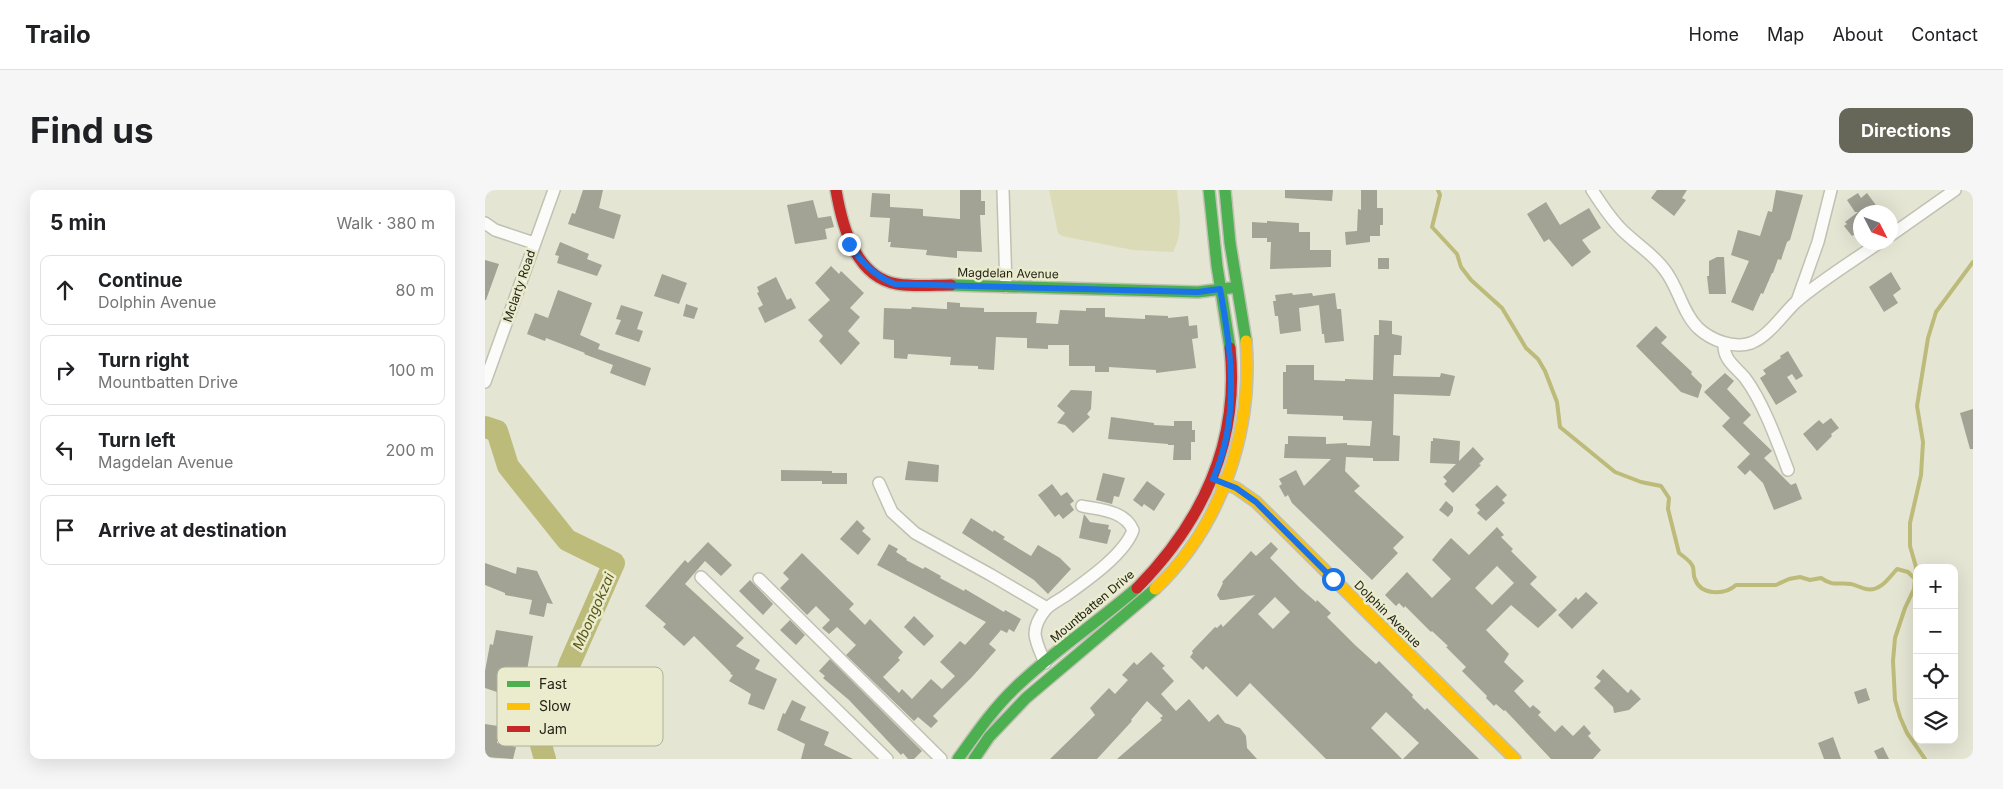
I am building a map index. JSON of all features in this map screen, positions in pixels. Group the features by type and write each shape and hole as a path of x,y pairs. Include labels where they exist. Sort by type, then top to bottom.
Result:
{"main road":[{"name":"Magdelan Avenue","path":"836,190 842,223 849,244 867,266 887,281 907,285 1198,292 1237,286"},
{"name":"Mountbatten Drive","path":"958,759 999,704 1045,663 1137,589 1164,560 1185,532 1213,479 1224,447 1233,385 1230,342 1220,289 1209,190"},
{"path":"974,759 983,744 1016,706 1130,611 1185,556 1214,510 1235,455 1245,410 1247,376 1246,342 1230,242 1225,190"},
{"name":"Dolphin Avenue","path":"1213,479 1236,488 1256,502 1515,759"}],"street":[{"name":"Mclarty Road","path":"485,382 554,190"},
{"path":"1003,190 1006,287"},
{"path":"1593,190 1608,215 1662,266 1670,277 1690,318 1697,327 1724,343 1742,345 1758,339 1797,302 1869,250"},
{"path":"1797,302 1819,242 1831,190"},
{"path":"1898,230 1955,190"},
{"path":"485,223 495,230 534,244"},
{"path":"1724,343 1723,353 1745,378 1774,433 1788,470"},
{"path":"879,483 892,512 915,533 1047,608"},
{"path":"1045,663 1037,645 1035,632 1039,620 1047,608 1083,582 1122,548 1130,538 1133,530 1123,517 1109,511 1082,506"},
{"path":"701,576 887,759"},
{"path":"759,579 941,759"}],"green space":[{"path":"1049,190 1177,190 1180,229 1173,252 1133,250 1062,236 1058,233"}],"building":[{"path":"583,190 603,190 599,208 621,215 614,239 568,224 572,213 575,214"},
{"path":"960,190 981,190 981,201 985,201 985,215 980,215 982,252 957,251 957,258 926,255 927,250 890,247 891,242 888,242 890,218 870,217 872,193 890,194 890,207 923,209 923,216 960,219"},
{"path":"1285,190 1333,190 1332,201 1285,198"},
{"path":"1361,190 1377,190 1377,208 1383,208 1383,225 1380,225 1380,236 1370,236 1370,242 1346,245 1345,232 1357,231 1358,209 1361,210"},
{"path":"1657,190 1687,190 1682,198 1686,200 1674,216 1651,198"},
{"path":"1776,190 1803,195 1790,240 1787,242 1781,260 1778,259 1763,294 1761,293 1753,311 1731,302 1749,261 1731,255 1738,230 1760,236 1768,211 1772,212"},
{"path":"1858,193 1861,198 1867,193 1876,205 1853,205 1853,209 1847,200"},
{"path":"813,200 818,218 831,216 834,227 825,229 827,239 795,244 787,205"},
{"path":"1546,202 1560,225 1589,208 1601,228 1582,240 1591,252 1572,267 1549,239 1544,242 1527,214"},
{"path":"1853,216 1852,236 1844,226 1847,224 1845,222"},
{"path":"1267,221 1299,223 1299,232 1310,232 1310,250 1331,250 1331,267 1270,269 1271,242 1267,242 1267,238 1252,238 1252,222 1267,223"},
{"path":"560,242 589,254 587,259 602,265 597,276 557,263 559,256 555,255"},
{"path":"1717,257 1724,257 1726,294 1709,294 1707,276 1709,276 1709,261"},
{"path":"1378,258 1389,258 1389,269 1378,269"},
{"path":"485,260 499,264 486,300 485,300"},
{"path":"831,266 839,274 841,271 864,293 850,308 860,317 848,331 860,343 841,365 819,341 823,336 808,320 830,300 815,283"},
{"path":"1891,272 1901,289 1893,295 1898,303 1884,312 1869,287"},
{"path":"662,274 687,283 679,304 654,296"},
{"path":"776,277 787,300 791,298 796,308 765,323 758,308 763,305 757,293 759,292 757,287"},
{"path":"558,290 592,303 580,335 600,344 598,349 651,368 645,386 610,373 613,365 546,338 545,341 527,334 535,313 548,318"},
{"path":"1292,293 1293,295 1312,293 1313,296 1335,293 1337,309 1341,309 1344,341 1325,343 1324,334 1322,334 1319,305 1299,308 1301,331 1280,334 1278,316 1275,316 1273,301 1276,301 1275,295"},
{"path":"947,302 960,303 960,307 984,308 984,312 1037,312 1036,323 1058,324 1060,310 1086,311 1086,308 1105,308 1105,317 1145,319 1145,315 1168,316 1168,318 1188,316 1189,326 1197,325 1198,338 1192,339 1196,368 1156,373 1156,370 1109,367 1109,372 1095,372 1095,366 1069,366 1069,345 1048,345 1048,349 1027,348 1027,338 996,337 994,370 978,369 978,366 950,365 951,357 908,354 907,359 894,358 894,340 883,339 884,308 947,309"},
{"path":"686,304 698,308 694,319 683,316"},
{"path":"621,305 643,312 637,329 643,331 639,342 615,334 621,320 616,319"},
{"path":"1379,320 1392,321 1392,334 1402,336 1401,355 1394,355 1393,376 1440,377 1441,373 1455,376 1450,396 1394,394 1393,435 1400,436 1399,461 1373,461 1373,458 1346,457 1345,471 1360,486 1354,491 1404,537 1393,548 1398,553 1372,580 1292,503 1288,495 1285,497 1279,486 1282,484 1279,479 1296,470 1304,486 1331,459 1284,458 1285,444 1288,444 1288,436 1326,437 1326,444 1347,443 1347,445 1370,446 1372,421 1343,420 1343,416 1287,414 1287,409 1283,409 1283,372 1286,372 1286,365 1314,365 1314,380 1373,380 1374,335 1379,335"},
{"path":"1656,326 1667,337 1661,343 1692,372 1691,374 1702,385 1698,398 1681,392 1636,346"},
{"path":"1788,351 1803,376 1796,380 1792,374 1787,377 1797,392 1776,405 1760,378 1766,374 1763,370"},
{"path":"1725,373 1734,381 1727,389 1751,415 1743,423 1772,451 1764,458 1791,485 1796,483 1802,499 1774,510 1763,483 1750,470 1745,475 1737,467 1750,454 1722,426 1730,418 1704,392"},
{"path":"1071,390 1092,391 1091,409 1087,414 1090,417 1073,433 1065,425 1057,423 1065,413 1057,406"},
{"path":"1973,409 1973,449 1970,449 1960,413"},
{"path":"1111,417 1154,423 1154,425 1174,426 1174,421 1192,421 1192,430 1195,430 1195,442 1191,442 1191,460 1173,460 1174,445 1108,439"},
{"path":"1831,418 1839,428 1831,434 1832,436 1817,451 1803,434 1819,420 1823,424"},
{"path":"1433,438 1460,441 1459,461 1473,447 1484,459 1479,464 1481,465 1453,493 1444,484 1447,481 1443,477 1456,464 1430,463 1431,441 1433,441"},
{"path":"908,461 939,465 938,482 905,480"},
{"path":"781,470 847,473 847,484 822,484 822,481 781,481"},
{"path":"1103,473 1125,478 1119,497 1114,496 1112,504 1096,500"},
{"path":"1147,481 1165,494 1154,511 1144,504 1142,507 1133,500"},
{"path":"1052,484 1061,496 1067,492 1074,501 1070,504 1074,510 1063,519 1059,514 1055,517 1038,495"},
{"path":"1497,485 1507,495 1502,500 1505,503 1486,521 1477,513 1480,510 1475,505"},
{"path":"1446,501 1453,507 1453,511 1448,517 1439,510"},
{"path":"1084,514 1090,522 1109,525 1108,529 1111,530 1107,544 1079,538"},
{"path":"971,518 993,532 994,530 1005,537 1003,539 1031,556 1038,545 1060,558 1071,569 1048,594 1034,580 962,533"},
{"path":"857,520 865,528 862,531 871,539 858,555 840,539"},
{"path":"1497,527 1504,535 1501,537 1513,549 1511,551 1537,577 1530,584 1557,610 1538,628 1511,605 1486,630 1509,654 1504,662 1524,681 1514,691 1530,708 1533,705 1541,712 1538,715 1555,732 1562,725 1573,736 1584,725 1591,733 1588,736 1601,750 1593,759 1551,759 1505,710 1496,704 1494,706 1486,698 1487,696 1462,671 1466,667 1446,647 1448,646 1405,606 1404,608 1399,603 1396,606 1385,595 1407,572 1432,598 1451,579 1432,560 1451,538 1469,555","holes":["1497,566 1514,583 1492,605 1475,588"]},
{"path":"708,542 732,565 721,576 705,561 685,584 744,638 736,646 760,660 755,669 777,679 764,710 748,704 751,694 729,681 733,675 694,636 684,646 663,627 666,624 645,606 685,560 688,563"},
{"path":"1271,542 1278,549 1270,558 1300,588 1331,613 1327,617 1355,645 1376,664 1379,661 1413,695 1412,697 1425,710 1427,708 1479,759 1403,759 1419,743 1386,712 1371,728 1402,759 1326,759 1250,683 1237,697 1206,666 1203,670 1190,657 1193,653 1192,651 1215,627 1217,628 1221,624 1223,627 1255,595 1220,600 1217,595 1222,582 1251,551 1256,556","holes":["1275,597 1290,612 1273,629 1258,614"]},
{"path":"889,544 898,549 896,552 906,560 923,569 925,567 941,576 940,578 964,591 965,589 1004,612 1005,610 1021,619 1014,632 1009,629 1007,633 1001,630 989,644 996,650 933,716 938,721 931,728 918,717 914,721 846,655 856,645 837,627 829,634 822,628 830,620 816,606 807,615 780,588 789,579 783,573 802,553 854,604 849,609 865,625 870,619 903,652 898,658 900,660 883,677 899,693 902,689 912,699 931,679 942,689 955,676 940,662 960,641 965,645 986,622 877,565"},
{"path":"485,563 516,574 517,567 537,571 553,604 547,603 544,617 529,614 532,600 505,595 505,593 485,585"},
{"path":"750,580 773,604 763,615 739,591"},
{"path":"1586,592 1598,603 1572,629 1558,615 1576,597 1578,600"},
{"path":"914,616 934,636 924,646 904,627"},
{"path":"790,620 805,635 796,645 780,630"},
{"path":"496,630 533,636 528,667 497,667 497,692 485,688 485,671 490,644 493,645"},
{"path":"1151,652 1165,666 1162,668 1174,681 1161,694 1176,711 1189,699 1209,722 1218,714 1225,723 1240,728 1246,736 1247,748 1257,759 1117,759 1162,720 1160,718 1163,716 1147,701 1132,721 1097,759 1050,759 1095,715 1090,708 1109,688 1115,694 1128,680 1122,675 1134,662 1137,665"},
{"path":"830,659 922,751 914,759 908,759 903,753 901,755 849,700 823,678 825,676 819,671"},
{"path":"1603,669 1628,693 1631,689 1641,699 1629,710 1614,713 1613,707 1594,688 1601,681 1596,677"},
{"path":"1866,688 1870,700 1858,704 1854,692"},
{"path":"792,700 806,707 800,720 829,732 824,745 853,759 801,759 805,744 777,730 783,713 785,714"},
{"path":"485,724 497,726 497,746 516,747 513,759 485,757"},
{"path":"1833,737 1841,759 1824,759 1818,743"},
{"path":"1883,747 1889,759 1878,759 1874,751"}],"waterway":[{"path":"1438,190 1440,195 1432,227 1457,254 1461,267 1471,280 1502,308 1526,348 1538,359 1545,371 1557,402 1560,427 1615,472 1641,482 1661,486 1669,498 1668,509 1679,553 1692,565 1695,579 1702,589 1720,592 1736,585 1776,585 1789,579 1800,577 1810,580 1821,578 1833,583 1851,584 1864,589 1875,589 1880,587 1897,569 1908,572 1913,577"},
{"path":"1925,759 1907,733 1900,717 1895,700 1893,661 1895,638 1905,608 1914,589 1916,567 1910,546 1910,523 1921,475 1923,442 1917,406 1928,338 1936,312 1973,262"},
{"name":"Mbongokzai","path":"485,427 497,431 508,466 567,540 614,563 569,667"},
{"name":"Mbongokzai","path":"541,746 545,759"}],"traffic: fast":[{"path":"1209,190 1217,266 1230,348"},
{"path":"1225,190 1230,243 1246,341"},
{"path":"951,285 1198,292 1230,288"},
{"path":"958,759 992,713 1015,688 1044,662 1137,588"},
{"path":"974,759 989,737 1026,698 1155,589"}],"traffic: slow":[{"path":"1155,589 1178,564 1198,536 1215,506 1228,475 1238,443 1244,409 1247,375 1246,341"},
{"path":"1217,481 1236,488 1256,502 1515,759"}],"traffic: jam":[{"path":"836,190 842,218 853,247 871,271 883,279 897,284 918,286 951,285"},
{"path":"1137,588 1160,563 1180,536 1198,508 1212,479 1222,448 1229,416 1232,383 1230,348"}],"route":[{"path":"849,244 857,256 877,275 895,284 1198,292 1220,289 1230,342 1233,385 1224,447 1213,479 1236,488 1256,502 1333,579"}]}
